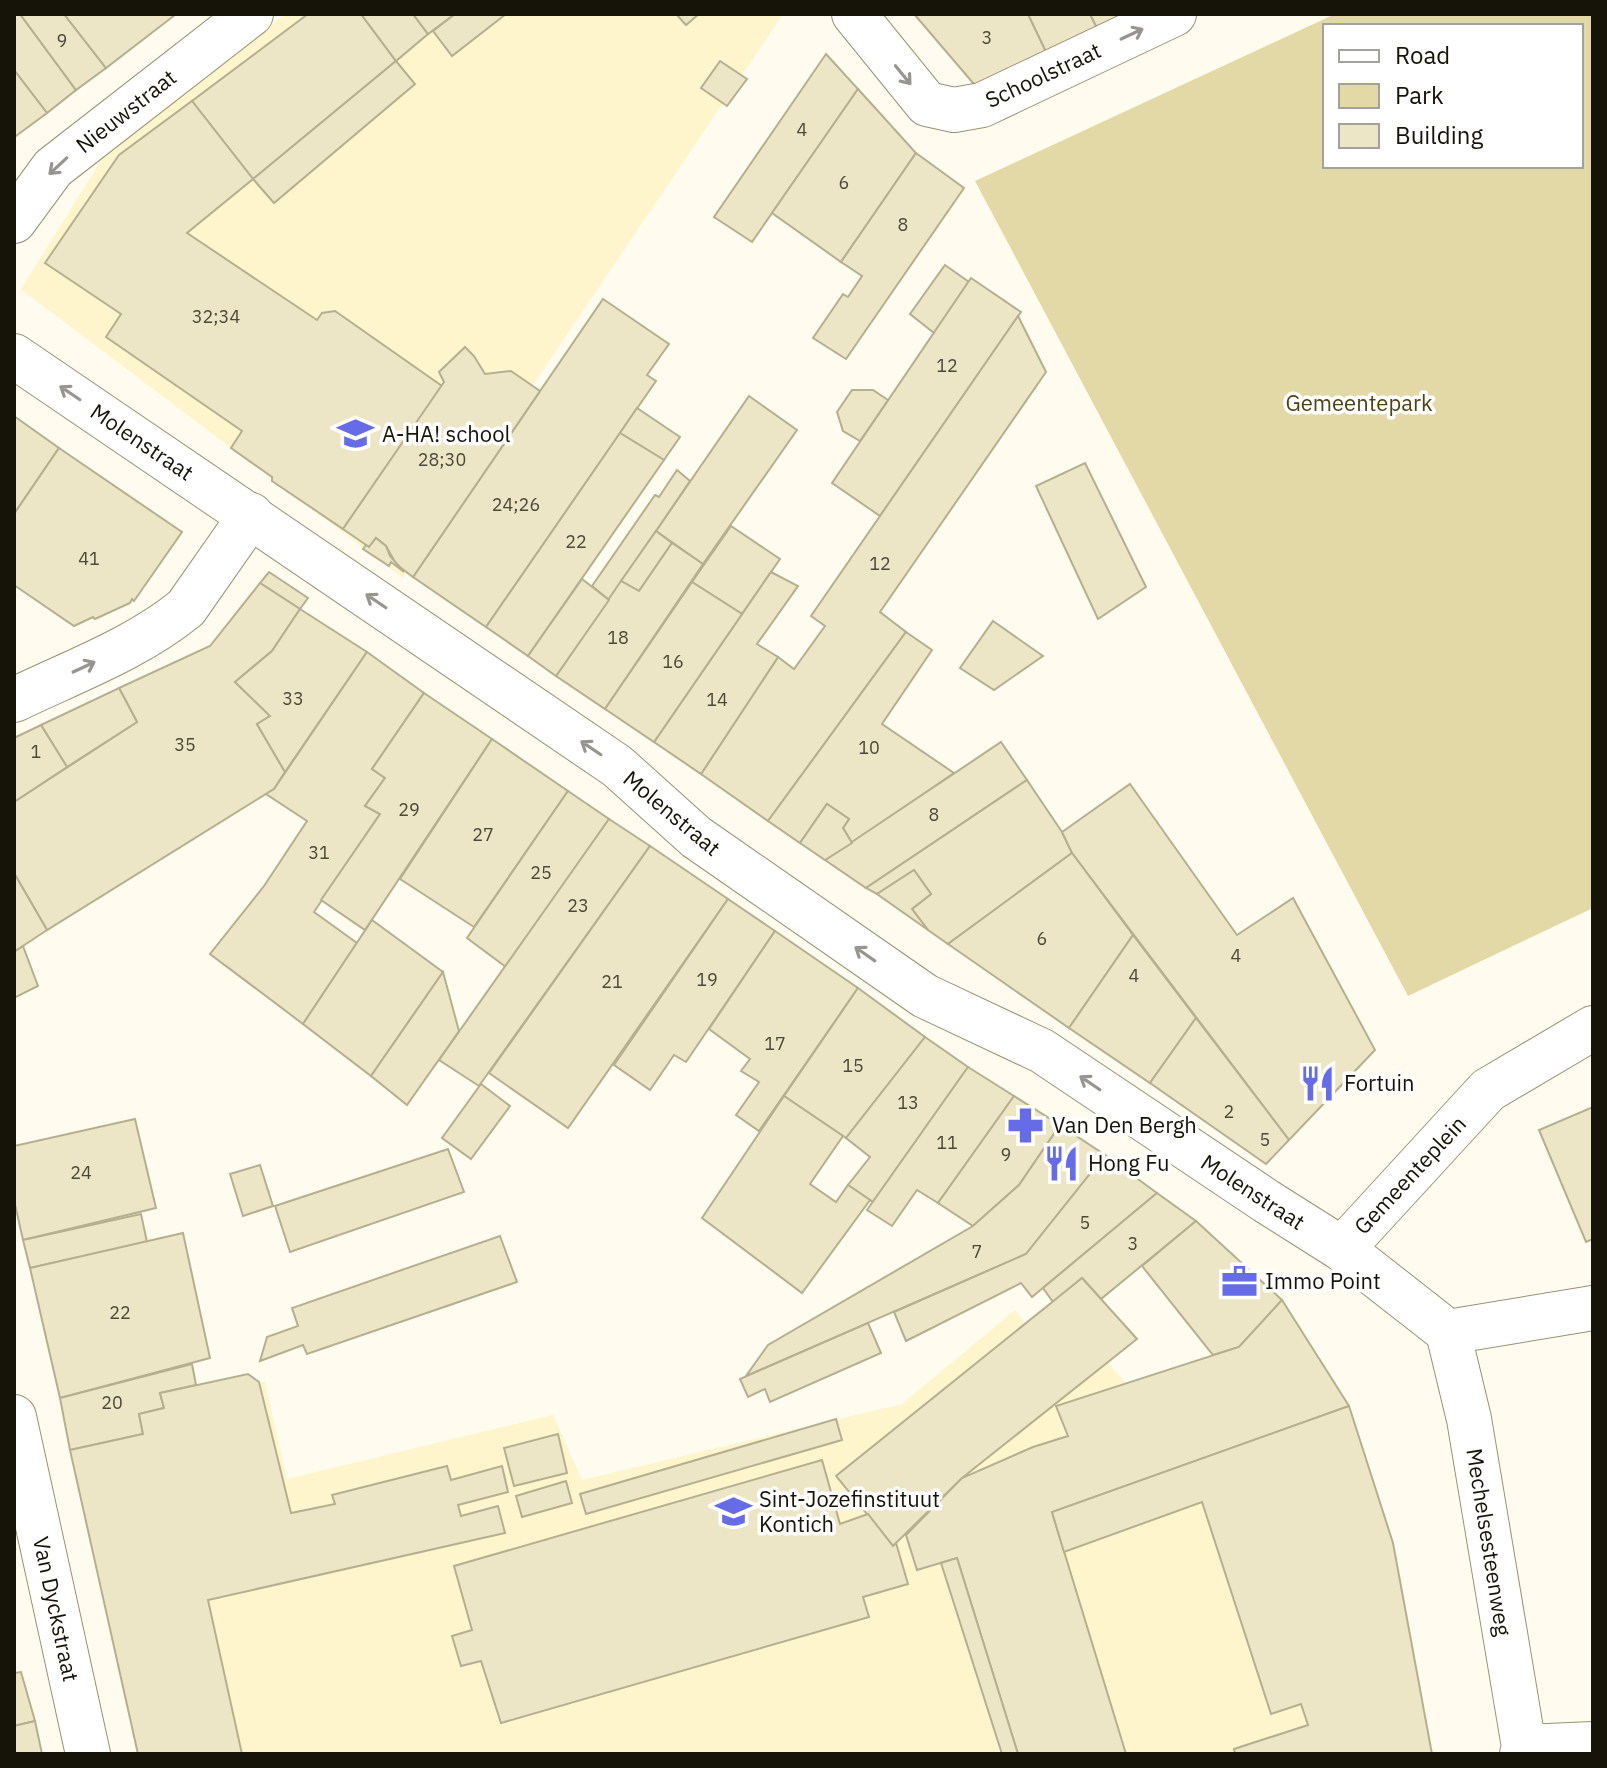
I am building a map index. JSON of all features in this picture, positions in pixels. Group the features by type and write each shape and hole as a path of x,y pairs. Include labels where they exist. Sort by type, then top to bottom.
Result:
{"street":[{"name":"Nieuwstraat","path":"14,221 53,168 251,14"},
{"name":"Schoolstraat","path":"854,14 927,104 954,110 982,105 1174,14"},
{"name":"Molenstraat","path":"14,356 617,766 696,837 925,996 1042,1051 1342,1249"},
{"path":"14,700 132,644 186,608 251,515"},
{"name":"Gemeenteplein","path":"1448,1332 1342,1249 1488,1090 1593,1028"},
{"path":"1448,1332 1593,1308"},
{"name":"Mechelsesteenweg","path":"1448,1332 1469,1419 1523,1751"},
{"name":"Van Dyckstraat","path":"14,1417 88,1754"},
{"path":"1523,1751 1593,1744"}],"shaded area":[{"name":"A-HA! school","path":"285,14 783,14 403,578 21,289 110,146"},
{"name":"Sint-Jozefinstituut Kontich","path":"1282,1300 1349,1406 1393,1543 1432,1754 138,1754 70,1450 143,1434 163,1408 160,1393 248,1374 258,1382 265,1382 287,1479 553,1415 582,1480 902,1404 1015,1310 1025,1323 1053,1302 1126,1383 1239,1347"}],"green space":[{"name":"Gemeentepark","path":"1335,14 1593,14 1593,908 1408,996 975,181"}],"building":[{"path":"14,14 20,14 76,90 47,113 14,70"},
{"path":"20,14 64,14 106,68 76,90"},
{"path":"64,14 174,14 175,15 106,68"},
{"path":"308,14 361,14 396,61 253,179 192,101"},
{"path":"361,14 413,14 428,34 396,61"},
{"path":"413,14 455,14 428,34"},
{"path":"455,14 506,14 452,56 433,31"},
{"path":"676,14 699,14 686,25"},
{"path":"914,14 1028,14 1049,58 979,90"},
{"path":"1028,14 1090,14 1100,34 1049,58"},
{"path":"1090,14 1143,14 1100,34"},
{"path":"826,54 858,89 752,242 714,217"},
{"path":"396,61 415,84 274,203 253,179"},
{"path":"720,61 747,79 727,106 701,88"},
{"path":"14,70 47,113 16,136 14,134"},
{"path":"858,89 916,153 841,262 772,213"},
{"path":"192,101 253,179 187,233 317,320 322,313 335,311 442,386 343,529 272,481 272,477 231,448 242,431 106,337 121,314 45,263 119,155"},
{"path":"916,153 964,188 846,359 813,338 843,294 848,297 862,276 841,262"},
{"path":"945,265 969,282 934,333 910,314"},
{"path":"971,278 1021,312 880,516 832,483"},
{"path":"603,299 669,344 647,375 656,381 486,627 413,577"},
{"path":"1018,316 1046,372 880,612 906,632 768,821 701,774 778,657 794,669 825,626 811,616"},
{"path":"465,347 485,374 511,371 540,391 413,577 396,564 386,546 376,538 369,547 343,529 444,382 439,372"},
{"path":"852,390 873,390 888,400 860,441 843,431 837,412"},
{"path":"749,396 797,430 703,564 656,531"},
{"path":"637,408 680,437 664,460 620,433"},
{"path":"14,416 59,448 14,514"},
{"path":"620,433 664,460 528,656 486,627"},
{"path":"59,448 182,532 134,601 132,599 130,603 74,626 14,585 14,514"},
{"path":"1085,463 1146,587 1098,619 1036,486"},
{"path":"677,470 690,481 609,600 592,586 655,495 659,497"},
{"path":"731,526 780,559 742,614 692,582"},
{"path":"656,531 672,543 639,591 621,581"},
{"path":"376,538 386,546 390,556 404,572 363,549"},
{"path":"672,543 703,564 605,709 556,676 621,581 639,591"},
{"path":"269,572 308,598 300,609 260,583"},
{"path":"771,572 798,586 757,644 778,657 701,774 654,742"},
{"path":"582,579 609,600 556,676 528,656"},
{"path":"692,582 742,614 654,742 605,709"},
{"path":"260,583 300,609 272,651 235,682 270,716 257,724 285,772 274,789 47,930 14,873 14,802 137,722 119,688 210,646"},
{"path":"300,609 367,652 285,772 257,724 270,716 235,682 272,651"},
{"path":"993,621 1043,656 994,690 960,668"},
{"path":"906,632 932,650 882,724 954,773 852,843 843,828 849,819 827,804 800,843 768,821"},
{"path":"367,652 424,693 372,769 385,778 365,806 380,814 314,912 357,943 303,1024 210,954 264,886 307,821 266,794 274,789"},
{"path":"119,688 137,722 67,767 41,725"},
{"path":"424,693 492,739 365,930 321,900 380,814 365,806 385,778 372,769"},
{"path":"41,725 67,767 14,802 14,738"},
{"path":"492,739 568,791 474,927 400,879"},
{"path":"1001,742 1027,780 866,888 825,860"},
{"path":"1027,780 1062,832 1072,853 948,944 928,930 912,909 931,894 914,870 877,894 866,888"},
{"path":"1130,784 1237,935 1293,898 1375,1050 1289,1140 1072,853 1062,832"},
{"path":"568,791 609,819 506,967 467,938"},
{"path":"827,804 849,819 843,828 852,843 825,860 800,843"},
{"path":"609,819 650,846 479,1086 439,1060"},
{"path":"650,846 728,899 568,1128 489,1073"},
{"path":"1072,853 1133,935 1069,1028 948,944"},
{"path":"914,870 931,894 912,909 928,930 877,894"},
{"path":"14,873 47,930 14,952"},
{"path":"728,899 775,931 686,1062 674,1055 650,1090 614,1065"},
{"path":"372,920 443,972 371,1076 303,1024"},
{"path":"775,931 858,988 759,1131 736,1115 759,1082 741,1071 750,1059 709,1029"},
{"path":"1133,935 1196,1018 1150,1083 1069,1028"},
{"path":"23,946 38,986 14,998 14,952"},
{"path":"443,972 459,1031 407,1105 371,1076"},
{"path":"858,988 925,1037 846,1138 784,1096"},
{"path":"1196,1018 1289,1140 1266,1164 1150,1083"},
{"path":"925,1037 968,1067 873,1202 848,1185 870,1157 846,1138"},
{"path":"968,1067 1014,1096 938,1203 917,1190 892,1226 867,1210"},
{"path":"481,1084 510,1106 471,1159 442,1138"},
{"path":"784,1096 843,1136 810,1184 836,1202 848,1185 870,1200 802,1293 702,1218"},
{"path":"1014,1096 1060,1125 1019,1185 973,1226 938,1203"},
{"path":"1593,1107 1593,1239 1586,1242 1539,1130"},
{"path":"135,1119 156,1208 23,1240 14,1200 14,1146"},
{"path":"1060,1125 1105,1155 1026,1254 746,1376 768,1345 973,1226 1019,1185"},
{"path":"448,1149 464,1192 290,1252 275,1206"},
{"path":"1105,1155 1157,1193 1032,1297 1021,1283 906,1341 894,1312 1026,1254"},
{"path":"260,1165 273,1206 243,1216 230,1174"},
{"path":"1157,1193 1196,1221 1101,1299 1082,1278 1053,1302 1043,1288"},
{"path":"141,1214 147,1242 30,1268 23,1240"},
{"path":"1196,1221 1282,1300 1239,1347 1213,1355 1142,1266"},
{"path":"183,1233 210,1358 60,1398 30,1268"},
{"path":"500,1236 517,1282 307,1354 303,1345 260,1361 267,1337 298,1326 292,1308"},
{"path":"1082,1278 1137,1339 962,1478 893,1546 836,1476"},
{"path":"1282,1300 1349,1406 1052,1512 1126,1754 1018,1754 957,1558 917,1570 906,1535 962,1478 1033,1447 1068,1436 1056,1406 1239,1347"},
{"path":"868,1323 881,1353 770,1402 765,1389 748,1397 740,1379"},
{"path":"192,1364 196,1385 160,1393 164,1408 139,1414 143,1434 70,1450 60,1398"},
{"path":"248,1374 259,1382 291,1513 335,1504 332,1495 447,1466 451,1480 502,1466 508,1492 458,1505 461,1516 498,1506 505,1533 208,1600 242,1754 138,1754 70,1450 143,1434 139,1414 164,1408 160,1393"},
{"path":"1349,1406 1393,1543 1432,1754 1235,1754 1234,1749 1308,1725 1301,1704 1271,1714 1202,1502 1064,1552 1052,1512"},
{"path":"836,1419 842,1440 586,1514 580,1494"},
{"path":"558,1434 567,1473 514,1486 504,1448"},
{"path":"822,1460 840,1524 868,1514 893,1546 896,1543 908,1584 863,1597 869,1617 501,1723 481,1661 461,1666 452,1636 472,1630 454,1566"},
{"path":"566,1481 572,1503 522,1517 516,1496"},
{"path":"957,1558 1018,1754 1002,1754 941,1563"},
{"path":"21,1672 35,1721 14,1726 14,1673"},
{"path":"35,1721 42,1754 14,1754 14,1726"}],"place":[{"name":"A-HA! school","path":"356,434"},
{"name":"Fortuin","path":"1318,1083"},
{"name":"Van Den Bergh","path":"1026,1125"},
{"name":"Hong Fu","path":"1062,1163"},
{"name":"Immo Point","path":"1239,1281"},
{"name":"Sint-Jozefinstituut Kontich","path":"733,1512"}]}
